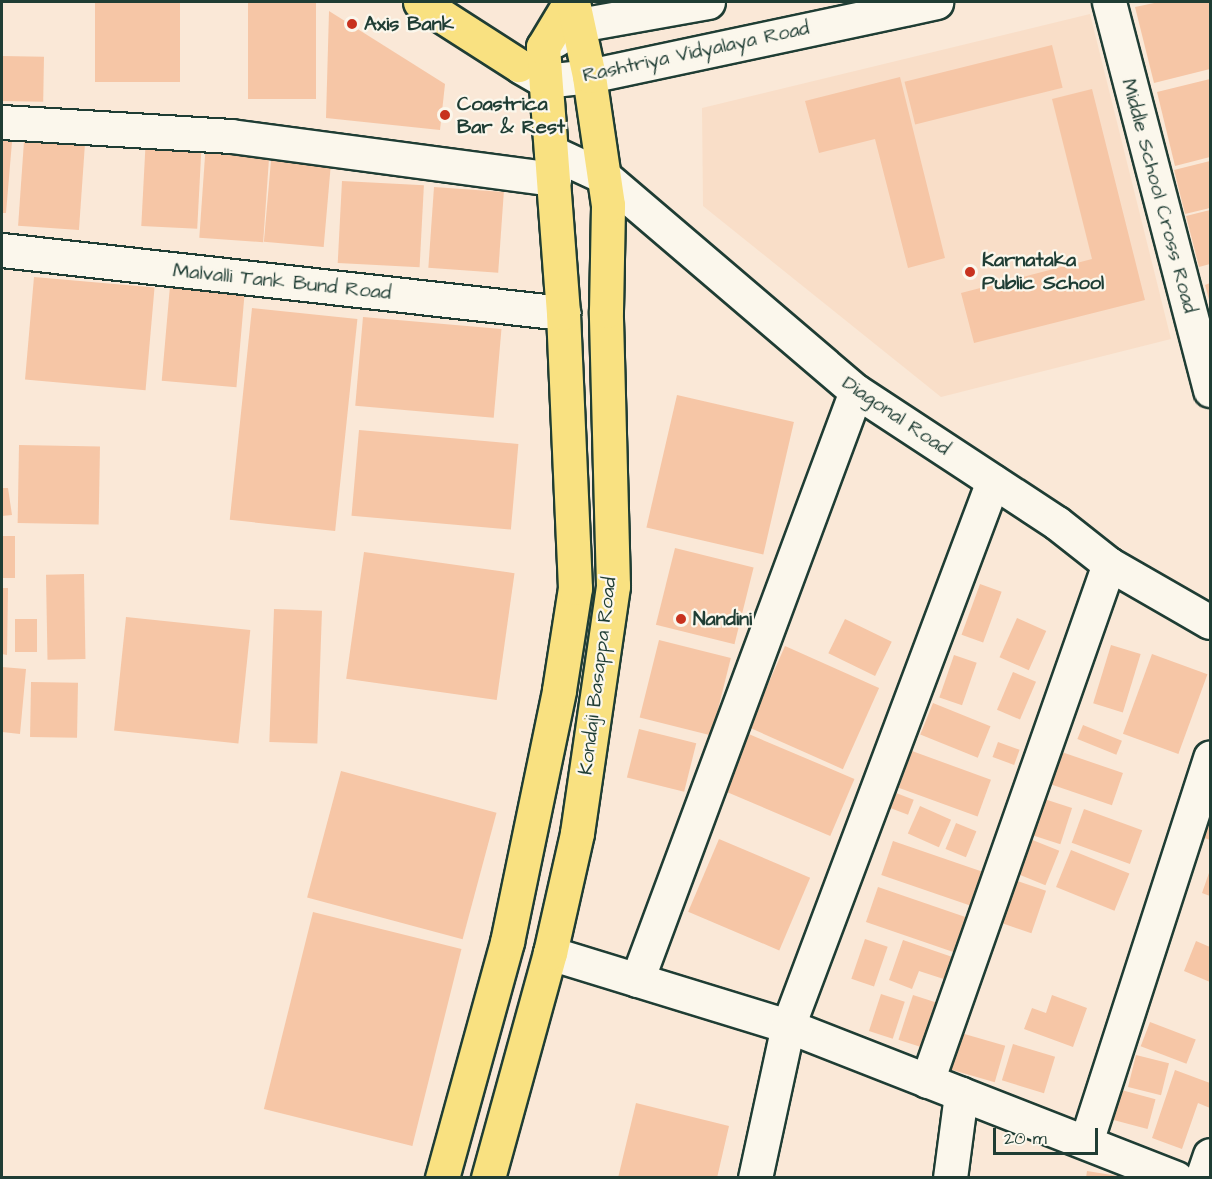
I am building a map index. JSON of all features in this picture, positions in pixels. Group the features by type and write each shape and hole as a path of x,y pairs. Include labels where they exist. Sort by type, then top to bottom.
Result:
{"main road":[{"path":"420,2 535,64"},
{"name":"Kondaji Basappa Road","path":"488,1178 550,953 577,833 613,586 606,311 608,205 590,83 574,9"},
{"name":"Kondaji Basappa Road","path":"442,1178 507,942 559,690 575,588 564,314 552,165 535,64"}],"street":[{"path":"535,64 574,9 708,2"},
{"name":"Rashtriya Vidyalaya Road","path":"535,64 590,83 936,2"},
{"name":"Middle School Cross Road","path":"1109,2 1206,354 1210,390"},
{"name":"Diagonal Road","path":"2,122 231,136 552,165 604,177 856,391 1057,522 1109,564 1210,622"},
{"name":"Malvalli Tank Bund Road","path":"2,255 564,314"},
{"path":"637,980 856,391"},
{"path":"755,1178 788,1026 993,481"},
{"path":"927,1081 1109,564"},
{"path":"1086,1142 1210,757"},
{"path":"550,953 788,1026 1176,1178"},
{"path":"950,1178 961,1094"},
{"path":"1202,1178 1210,1155"}],"shaded area":[{"name":"Karnataka Public School","path":"1090,14 1171,339 941,397 703,206 702,108"}],"building":[{"path":"95,2 180,2 180,82 95,82"},
{"path":"248,2 316,2 316,99 248,99"},
{"path":"1159,2 1210,2 1210,69 1154,83 1135,7"},
{"path":"329,11 445,84 440,130 326,118"},
{"path":"1052,45 1063,88 915,124 905,82"},
{"path":"2,56 44,57 43,102 2,101"},
{"path":"900,77 945,258 908,268 875,139 819,153 805,101"},
{"path":"1210,79 1210,157 1175,166 1157,92"},
{"path":"1092,89 1145,300 974,343 961,293 1092,259 1052,99"},
{"path":"25,127 86,131 79,230 18,226"},
{"path":"2,129 13,130 6,213 2,213"},
{"path":"146,136 202,139 197,229 141,226"},
{"path":"206,142 270,146 263,242 199,238"},
{"path":"272,149 332,154 324,247 264,242"},
{"path":"1210,161 1210,208 1185,214 1174,170"},
{"path":"342,181 424,185 420,267 338,263"},
{"path":"434,187 504,192 498,273 428,268"},
{"path":"1210,210 1210,264 1199,267 1186,216"},
{"path":"34,277 155,288 146,390 25,380"},
{"path":"1210,283 1210,303 1205,285"},
{"path":"170,286 245,293 236,387 162,381"},
{"path":"252,308 357,319 335,531 230,520"},
{"path":"363,317 501,329 494,418 355,406"},
{"path":"677,395 794,422 763,555 646,528"},
{"path":"359,430 518,444 511,530 352,516"},
{"path":"19,445 100,446 99,524 18,523"},
{"path":"2,488 8,488 12,515 2,516"},
{"path":"2,536 15,536 15,578 2,578"},
{"path":"675,548 754,568 734,644 656,625"},
{"path":"364,552 515,573 497,700 346,679"},
{"path":"84,574 85,659 47,660 46,575"},
{"path":"980,584 1002,592 983,643 962,635"},
{"path":"2,588 8,588 7,655 2,654"},
{"path":"274,609 322,611 317,744 269,742"},
{"path":"126,617 250,630 238,743 114,730"},
{"path":"1017,618 1046,631 1029,670 1000,657"},
{"path":"15,619 37,619 37,652 15,652"},
{"path":"845,619 892,642 875,676 828,653"},
{"path":"659,640 731,658 711,736 640,718"},
{"path":"1111,645 1141,654 1123,712 1093,703"},
{"path":"785,646 879,688 843,769 749,727"},
{"path":"1152,654 1207,674 1178,754 1123,734"},
{"path":"954,655 977,663 962,705 939,698"},
{"path":"2,667 26,669 20,734 2,732"},
{"path":"1013,672 1036,682 1020,720 997,710"},
{"path":"31,682 78,683 77,738 30,737"},
{"path":"933,703 990,726 978,758 920,735"},
{"path":"1083,725 1122,741 1116,755 1077,739"},
{"path":"639,729 696,743 684,792 627,778"},
{"path":"744,732 854,779 830,836 720,789"},
{"path":"998,742 1020,750 1014,765 993,757"},
{"path":"1053,749 1123,773 1112,805 1042,781"},
{"path":"912,751 991,780 978,816 899,788"},
{"path":"341,771 497,813 463,939 307,898"},
{"path":"896,793 914,800 908,815 890,808"},
{"path":"1035,796 1072,808 1060,844 1023,832"},
{"path":"920,806 951,820 939,847 908,833"},
{"path":"1084,809 1142,830 1130,864 1072,843"},
{"path":"1210,814 1210,840 1202,837"},
{"path":"956,823 976,831 966,857 946,849"},
{"path":"1025,837 1059,851 1045,885 1011,871"},
{"path":"719,839 810,878 779,950 688,912"},
{"path":"893,841 985,873 973,907 881,875"},
{"path":"1071,850 1129,874 1114,911 1056,887"},
{"path":"1210,870 1210,896 1202,893"},
{"path":"1012,879 1046,891 1031,933 997,922"},
{"path":"878,887 970,919 958,954 866,922"},
{"path":"313,912 461,949 412,1146 264,1109"},
{"path":"865,939 888,947 874,987 851,979"},
{"path":"903,940 961,960 953,982 919,971 912,989 889,980"},
{"path":"1196,941 1210,947 1210,982 1184,971"},
{"path":"881,994 905,1002 893,1039 869,1031"},
{"path":"913,995 938,1003 923,1048 898,1040"},
{"path":"1052,995 1087,1008 1073,1047 1024,1029 1032,1008 1046,1013"},
{"path":"1150,1022 1196,1040 1186,1064 1141,1046"},
{"path":"961,1033 1005,1046 995,1082 951,1070"},
{"path":"1013,1044 1055,1057 1044,1093 1002,1080"},
{"path":"1136,1055 1169,1063 1161,1095 1128,1087"},
{"path":"1175,1070 1210,1083 1210,1108 1198,1103 1182,1149 1152,1138"},
{"path":"1114,1088 1156,1099 1148,1129 1106,1118"},
{"path":"636,1103 729,1126 717,1178 618,1178"},
{"path":"1087,1171 1118,1176 1118,1178 1086,1178"}],"place":[{"name":"Axis Bank","path":"352,24"},
{"name":"Coastrica Bar & Rest","path":"445,115"},
{"name":"Karnataka Public School","path":"970,272"},
{"name":"Nandini","path":"681,619"}]}
